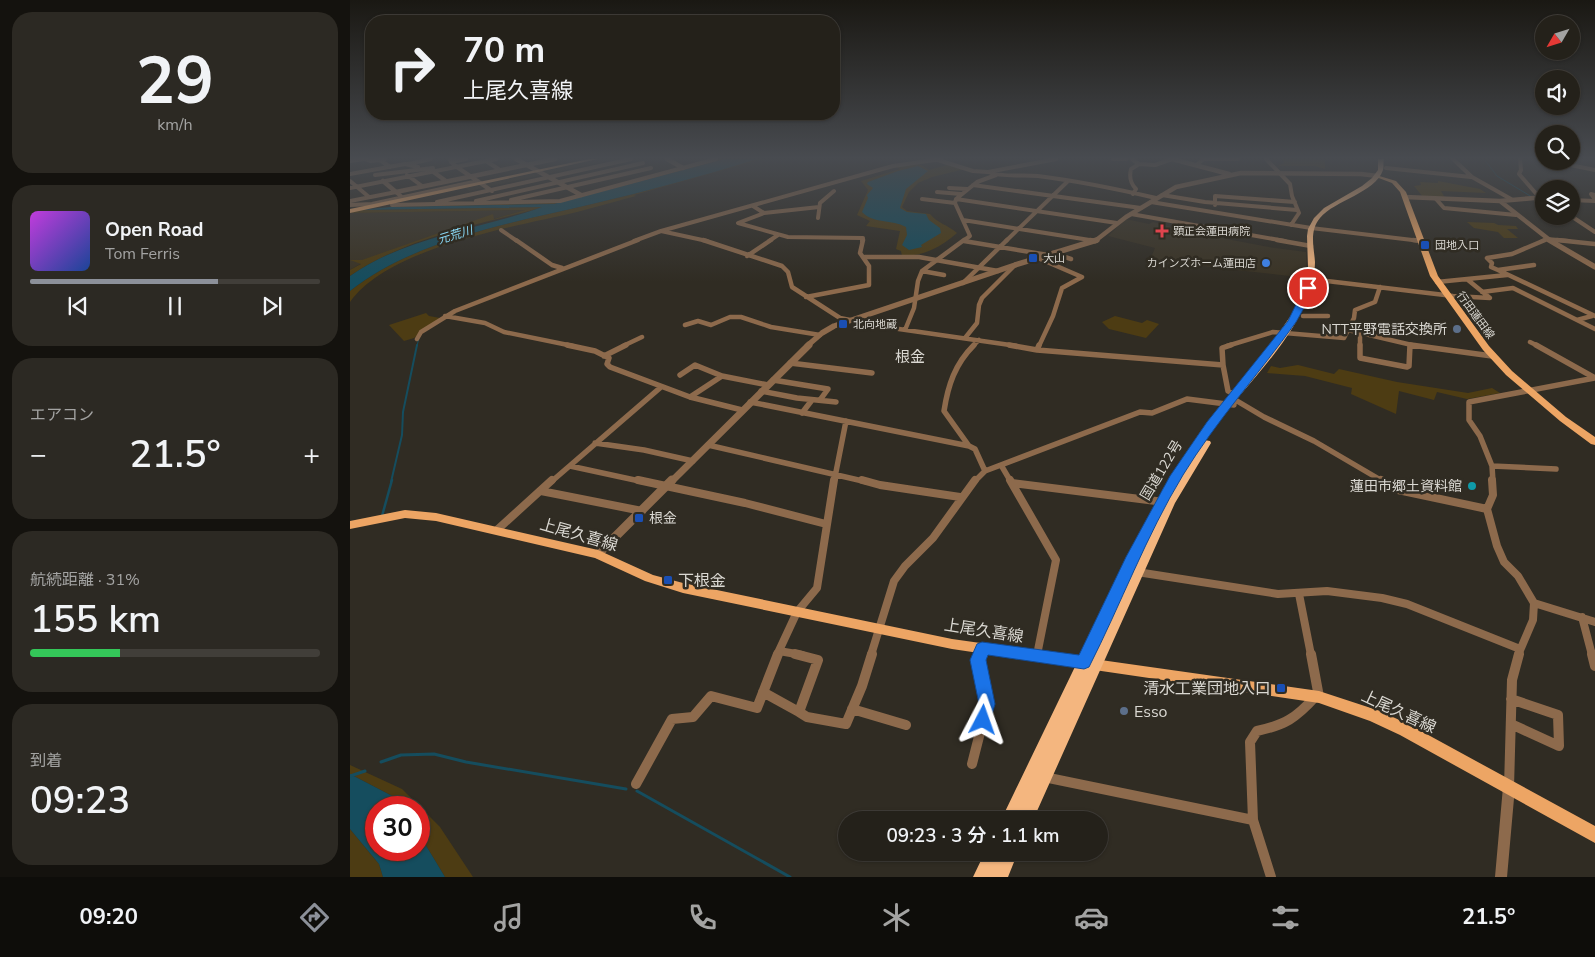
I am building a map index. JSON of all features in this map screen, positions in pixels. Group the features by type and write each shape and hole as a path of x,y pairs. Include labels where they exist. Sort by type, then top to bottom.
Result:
{"highway":[{"path":"1313,229 1329,210 1347,200"},
{"name":"国道122号","path":"1287,333 1313,280 1310,246 1313,229"},
{"name":"国道122号","path":"1028,811 1133,557 1192,451 1287,333 1303,316 1312,297 1313,229"},
{"name":"国道122号","path":"1013,811 1137,572 1165,502"},
{"path":"982,877 990,861"},
{"path":"999,877 1006,861"}],"main road":[{"path":"350,211 401,200"},
{"name":"行田蓮田線","path":"1406,200 1438,282 1492,356 1569,424 1595,442"},
{"name":"上尾久喜線","path":"350,525 390,516 415,514 497,530 598,554 649,578 683,588 879,629 982,648 1317,697 1375,716 1595,835"}],"street":[{"path":"350,205 392,200"},
{"path":"412,200 392,205 536,202 544,200"},
{"path":"426,204 445,200"},
{"path":"462,204 481,200"},
{"path":"506,200 509,202 517,200"},
{"path":"417,339 421,332 445,316 562,268 661,231 773,200"},
{"path":"818,218 819,207 824,200 830,200"},
{"path":"930,200 955,201 1117,223"},
{"path":"963,283 977,267 1047,200"},
{"path":"1080,200 1141,208"},
{"path":"830,328 1014,265 1096,240 1117,223 1154,200"},
{"path":"1173,200 1313,229 1421,241"},
{"path":"1186,200 1296,206"},
{"path":"1186,200 1246,209 1246,205 1296,206"},
{"path":"1291,225 1299,214 1292,200"},
{"path":"1437,200 1444,208 1516,215"},
{"path":"1456,200 1506,200"},
{"path":"1456,200 1463,210"},
{"path":"1478,200 1487,212"},
{"path":"1580,200 1595,200"},
{"path":"905,330 912,318 918,277 924,270 970,236 955,201"},
{"path":"1500,201 1547,239 1583,258 1595,267"},
{"path":"753,206 764,213"},
{"path":"819,207 764,213 738,223 788,237 861,237 863,238 860,253 865,257 875,260 919,257 998,271"},
{"path":"1131,214 1310,246"},
{"path":"963,220 1096,240"},
{"path":"1580,222 1595,232"},
{"path":"501,230 552,265 562,268"},
{"path":"661,231 672,235 700,239 782,266 788,272 792,287 840,318 1037,350 1223,364"},
{"path":"747,256 778,235"},
{"path":"1593,316 1498,270 1491,266 1492,263 1487,258 1512,254 1547,239 1595,244"},
{"path":"964,241 1071,259"},
{"path":"806,297 869,285 870,266 865,257"},
{"path":"957,264 963,258"},
{"path":"1037,350 1053,316 1062,288 1082,277 1038,258"},
{"path":"965,338 977,323 979,305 982,298 1014,265"},
{"path":"1498,270 1534,265"},
{"path":"918,267 944,275"},
{"path":"1438,282 1508,275"},
{"path":"1313,280 1490,298 1468,280"},
{"path":"1482,292 1528,285"},
{"path":"1233,400 1228,391 1222,348 1273,332 1344,338 1355,310 1375,304 1379,298 1380,287"},
{"path":"1513,288 1595,329"},
{"path":"445,316 485,323 504,332 579,348 609,358 607,364 610,367 661,387 690,397 742,410"},
{"path":"1303,316 1328,316"},
{"path":"1577,320 1593,316"},
{"path":"685,325 698,321 711,325 730,317 741,317 771,327 820,335"},
{"path":"598,554 770,382 840,318"},
{"path":"1348,330 1410,345 1492,356"},
{"path":"1360,333 1360,358 1407,367 1409,366 1410,345"},
{"path":"604,356 642,337"},
{"path":"968,446 944,411 946,394 953,370 979,340"},
{"path":"1530,342 1595,378"},
{"path":"790,363 872,373"},
{"path":"680,375 695,365 722,376 828,389 820,400"},
{"path":"690,397 722,376"},
{"path":"1502,877 1509,787 1512,680 1520,649 1533,620 1534,603 1518,576 1504,562 1497,546 1487,508 1492,495 1492,466 1480,436 1469,420 1469,402 1509,393 1531,392 1595,378"},
{"path":"497,530 661,387"},
{"path":"762,391 812,400 836,402"},
{"path":"763,692 807,717 846,724 862,686 894,581 903,566 925,547 972,481 985,471 1140,412 1152,412 1187,399 1233,400 1314,441 1398,490 1487,508"},
{"path":"802,413 812,400"},
{"path":"750,402 968,446 975,449 985,471"},
{"path":"636,784 672,719 694,717 711,696 757,708 779,651 797,612 817,588 834,473 846,421"},
{"path":"595,443 644,450 692,461"},
{"path":"708,445 880,485 960,497"},
{"path":"1001,465 1056,560 1037,656"},
{"path":"570,466 668,485 826,524"},
{"path":"1492,466 1556,469"},
{"path":"1012,483 1165,502"},
{"path":"541,491 642,511"},
{"path":"1137,572 1278,594 1299,594 1309,591 1327,590 1407,604 1520,649"},
{"path":"1272,877 1253,820 1250,742 1257,731 1280,726 1291,721 1317,697 1299,594"},
{"path":"1534,603 1595,622"},
{"path":"1582,617 1595,666"},
{"path":"972,764 987,704 978,660 982,648"},
{"path":"779,651 808,656 818,660 799,712"},
{"path":"1511,699 1558,715 1560,746 1511,724"},
{"path":"852,709 906,725"},
{"path":"1031,775 1044,776 1253,820"}],"shaded area":[{"path":"569,200 554,204 415,207 426,205"},
{"path":"609,200 622,200 454,242 422,253 393,267 368,283 350,302 350,291 376,273 404,258 466,235"},
{"path":"864,200 905,200 902,207 907,211 930,214 957,233 932,250 910,256 902,256 901,251 896,249 900,231 866,226 870,221 857,215"},
{"path":"544,207 469,226 419,242 371,263 350,276 350,270 361,264 350,260 362,260 493,214 494,219 525,210 350,213 360,210"},
{"path":"527,210 448,231 365,261 350,270 350,213"},
{"path":"1126,219 1149,224 1153,222 1178,229 1181,227 1212,232 1211,236 1306,252 1307,278 1150,260 1155,248 1108,236"},
{"path":"1467,222 1516,226 1518,229 1507,229 1518,238 1504,238 1498,232 1474,228"},
{"path":"426,313 429,316 440,318 414,338 404,341 389,325"},
{"path":"1115,316 1142,323 1147,320 1159,324 1146,338 1109,329 1102,322"},
{"path":"1298,365 1334,374 1339,369 1397,382 1468,393 1492,388 1500,393 1467,399 1437,392 1434,400 1399,391 1396,414 1351,394 1352,388 1305,376 1267,373 1271,366 1280,368"},
{"path":"350,765 402,789 409,796 392,796 350,774"},
{"path":"430,817 440,827 473,877 445,877 430,852"},
{"path":"350,829 365,847 365,861 377,861 383,877 350,877"}],"water":[{"name":"元荒川","path":"569,200 609,200 498,226 434,246 404,258 376,273 350,291 350,276 372,262 443,235 542,207 360,210 390,207 554,204"},
{"path":"867,200 903,200 900,208 907,212 926,214 929,220 940,228 941,233 921,245 922,247 909,250 902,245 907,235 906,227 877,220 866,216 862,212"},
{"path":"350,774 392,796 365,796 365,847 350,829"},
{"path":"430,852 445,877 383,877 377,861 430,861"}],"waterway":[{"path":"417,346 419,338"},
{"path":"391,482 402,435 403,412 417,345"},
{"path":"382,516 392,480"},
{"path":"381,762 401,755 434,754 466,762 626,789"},
{"path":"350,776 365,771"},
{"path":"637,791 790,877"}],"place":[{"name":"顕正会蓮田病院","path":"1162,231"},
{"name":"団地入口","path":"1425,245"},
{"name":"大山","path":"1033,258"},
{"name":"カインズホーム蓮田店","path":"1266,263"},
{"name":"北向地蔵","path":"843,324"},
{"name":"NTT平野電話交換所","path":"1457,329"},
{"name":"蓮田市郷土資料館","path":"1472,486"},
{"name":"根金","path":"639,518"},
{"name":"下根金","path":"668,580"},
{"name":"清水工業団地入口","path":"1281,688"},
{"name":"Esso","path":"1124,711"}],"district":[{"name":"根金","path":"910,357"}],"route":[{"path":"983,720 987,704 978,660 982,648 1084,662 1133,557 1176,476 1211,425 1292,322 1306,296 1308,288"}]}
